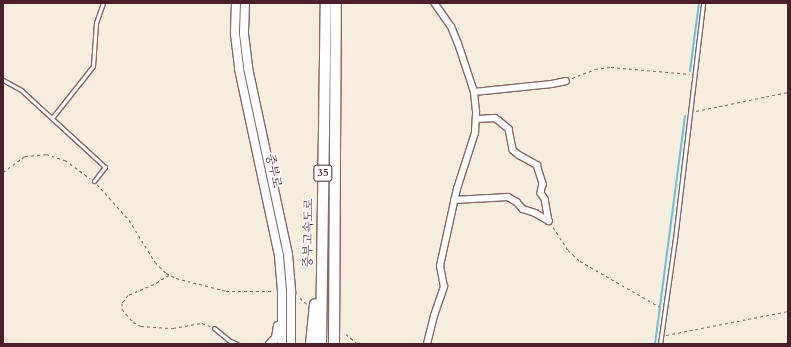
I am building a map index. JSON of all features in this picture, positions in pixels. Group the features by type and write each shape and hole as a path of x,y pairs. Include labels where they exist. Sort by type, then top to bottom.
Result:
{"highway":[{"name":"중부고속도로","path":"321,344 326,3"},
{"name":"중부고속도로","path":"334,344 336,3"},
{"path":"311,344 322,241"}],"main road":[{"name":"중부로","path":"236,3 235,34 239,69 279,256 282,294 282,344"},
{"name":"중부로","path":"245,3 244,34 248,68 288,254 291,293 291,344"},
{"path":"270,344 276,338 282,294"}],"street":[{"path":"427,344 434,316 444,287 440,266 464,162 475,133 476,119 474,92 458,44 451,27 434,3"},
{"path":"474,92 552,84 566,81"},
{"path":"476,119 495,118 504,124 508,129 513,150 537,165 543,184 541,193 545,199 549,222"},
{"path":"454,200 508,197 517,202 523,209 535,213 549,222"}],"lane":[{"path":"52,118 94,66 96,23 104,3"},
{"path":"660,344 703,3"},
{"path":"3,80 21,90 105,167 94,181"},
{"path":"214,328 230,341 237,344"}],"path":[{"path":"566,81 595,69 611,67 694,75"},
{"path":"690,113 788,92"},
{"path":"3,172 25,156 46,154 64,160 94,181 129,220 155,262 170,275 226,291 271,291"},
{"path":"549,222 568,250 580,261 601,275 653,302 658,307"},
{"path":"170,275 154,284 128,294 122,303 122,309 133,322 141,326 173,328 202,323 208,324 214,328"},
{"path":"661,336 788,311"},
{"path":"346,334 358,344"}],"waterway":[{"path":"690,71 699,3"},
{"path":"655,344 685,116"}]}
